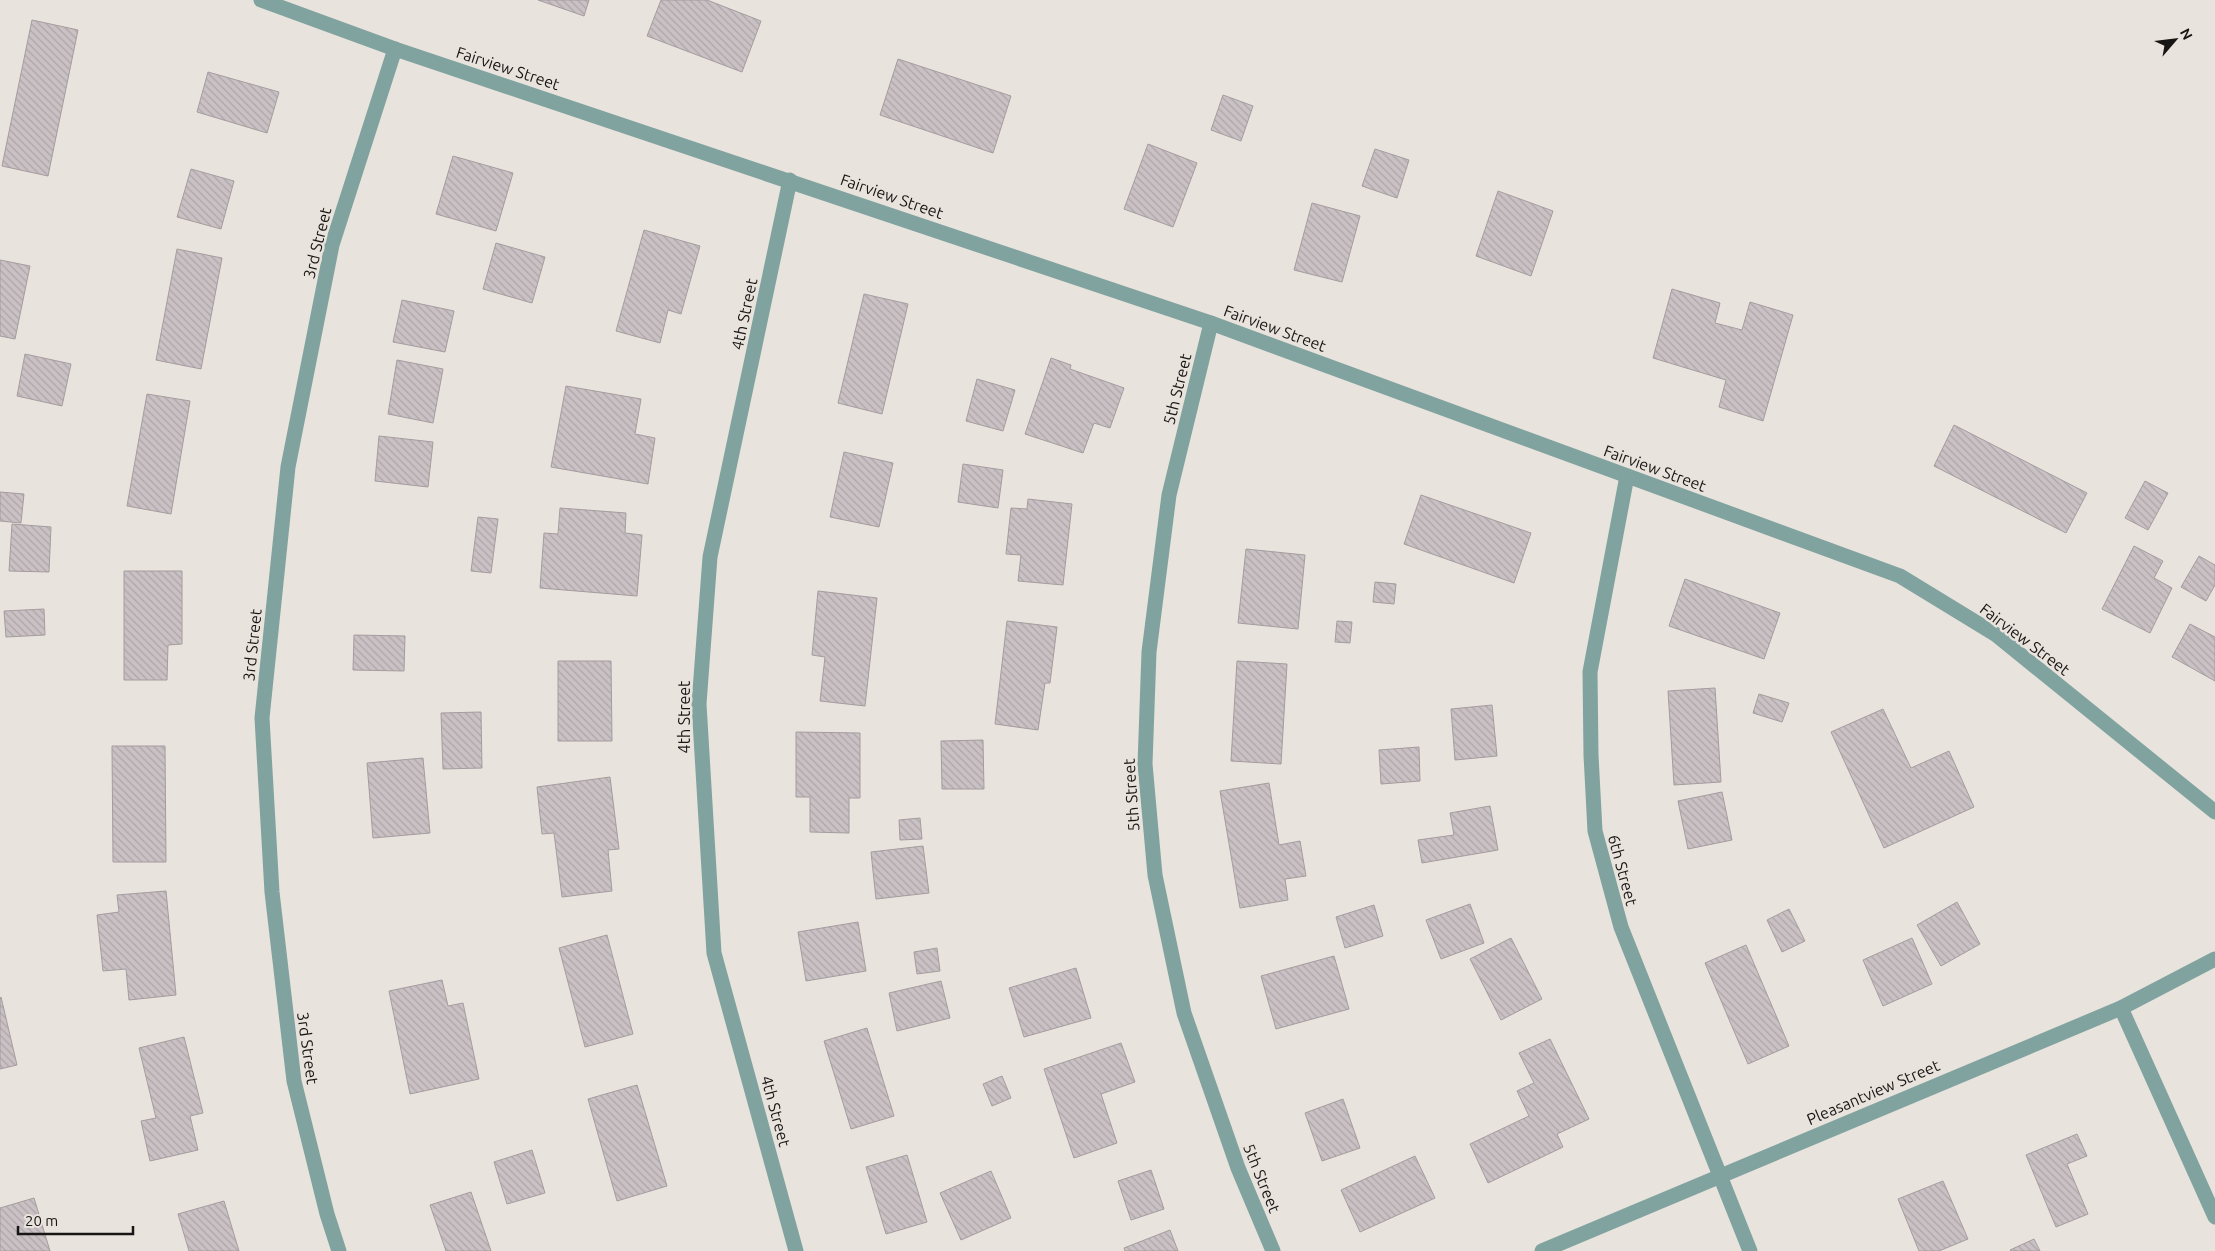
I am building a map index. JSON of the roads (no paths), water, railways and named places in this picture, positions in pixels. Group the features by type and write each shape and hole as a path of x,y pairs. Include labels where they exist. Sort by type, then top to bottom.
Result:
{"street":[{"name":"Fairview Street","path":"261,0 395,49 790,180 1211,323 1900,576 1995,634 2215,812"},
{"name":"3rd Street","path":"340,1251 327,1214 294,1081 272,892 262,718 288,467 332,246 395,49"},
{"name":"4th Street","path":"790,180 710,556 700,704 714,953 796,1251"},
{"name":"5th Street","path":"1211,323 1169,495 1149,652 1145,764 1154,875 1184,1013 1238,1168 1274,1251"},
{"name":"6th Street","path":"1627,476 1590,672 1591,755 1595,831 1621,927 1718,1176 1750,1251"},
{"name":"Pleasantview Street","path":"1542,1251 2121,1008 2215,959"},
{"path":"2121,1008 2215,1217"}]}
